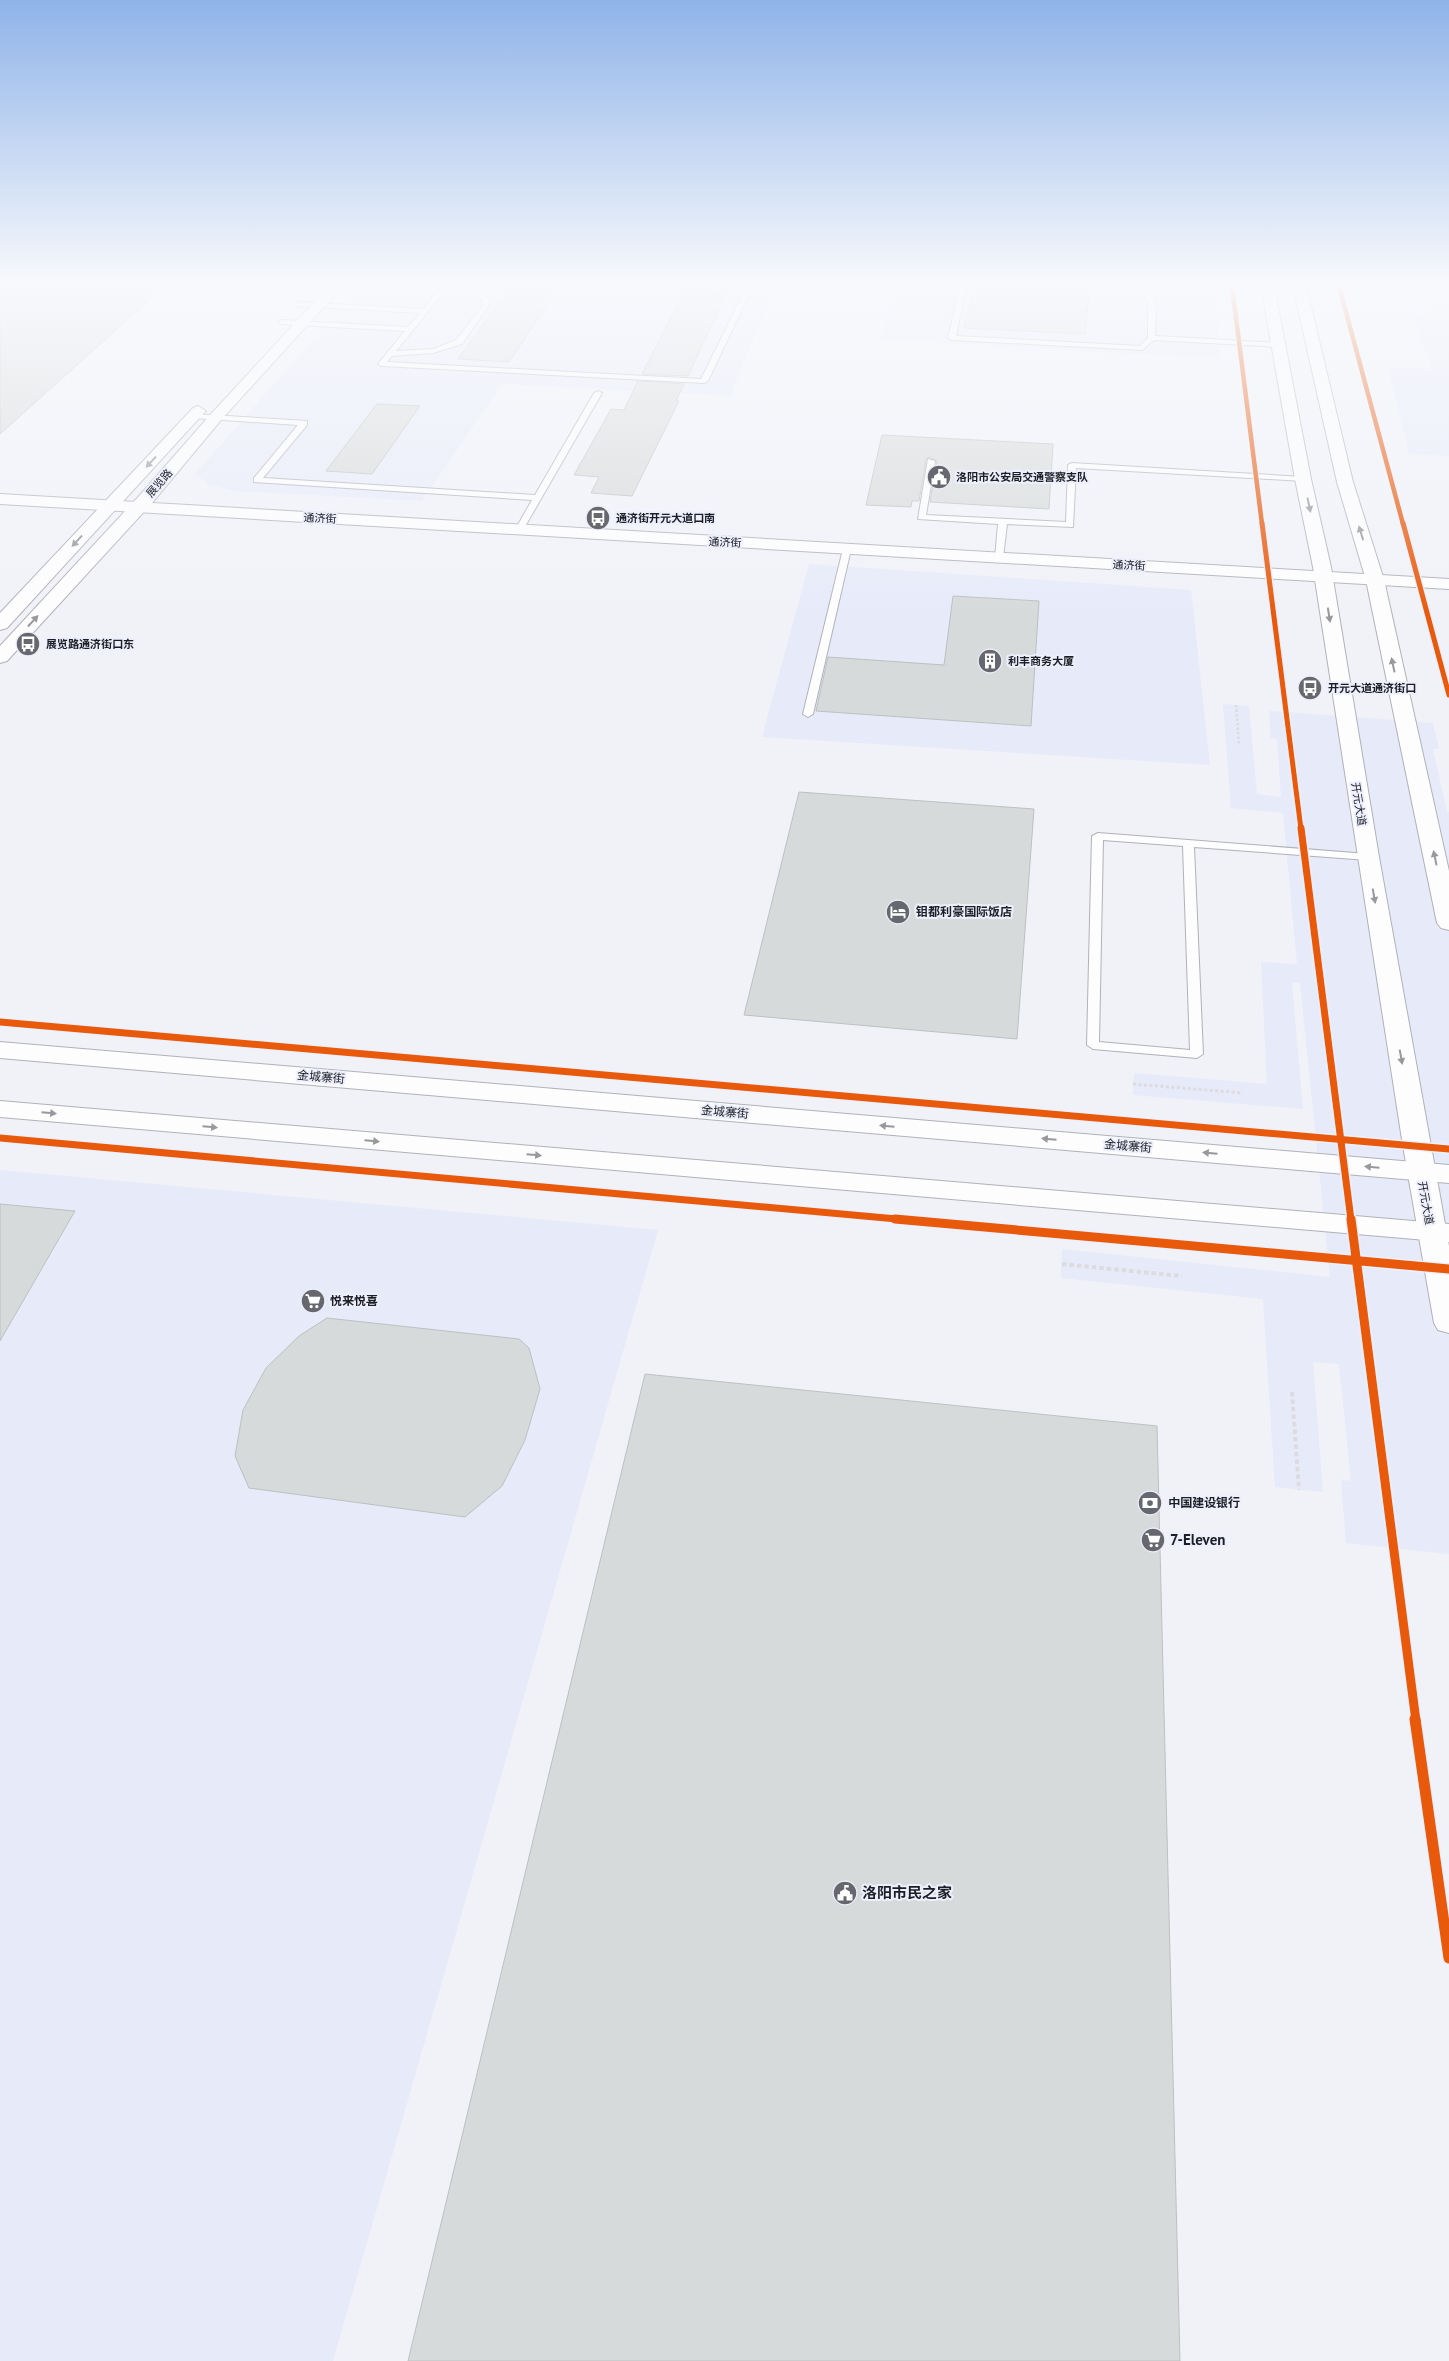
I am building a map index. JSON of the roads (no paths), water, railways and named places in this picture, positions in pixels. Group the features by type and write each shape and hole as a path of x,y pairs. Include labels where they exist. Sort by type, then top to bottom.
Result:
{"main road":[{"name":"展览路","path":"0,656 141,503 235,396"},
{"name":"开元大道","path":"1287,396 1323,572 1368,857 1421,1171 1440,1232 1449,1323"},
{"path":"1325,396 1345,482 1374,575 1449,923"},
{"name":"展览路","path":"0,624 207,401"},
{"name":"通济街","path":"0,490 141,503 1374,575 1449,584"},
{"name":"通济街","path":"0,499 115,501"},
{"name":"通济街","path":"522,526 847,549 999,553"},
{"name":"通济街","path":"1374,575 1449,574"},
{"name":"金城寨街","path":"0,1050 1449,1174"},
{"path":"0,1109 1440,1232"}],"lane":[{"path":"522,526 596,396"},
{"path":"193,416 304,423 256,480 537,498"},
{"path":"931,461 921,517 1070,525 1072,465 1303,479"},
{"path":"999,553 1003,521"},
{"path":"808,714 847,549"},
{"path":"1188,844 1197,1054 1093,1045 1098,836 1368,857"}],"place":[{"name":"洛阳市公安局交通警察支队","path":"939,477"},
{"name":"通济街开元大道口南","path":"598,518"},
{"name":"展览路通济街口东","path":"28,644"},
{"name":"利丰商务大厦","path":"990,661"},
{"name":"开元大道通济街口","path":"1310,688"},
{"name":"钼都利豪国际饭店","path":"898,912"},
{"name":"悦来悦喜","path":"313,1301"},
{"name":"中国建设银行","path":"1150,1503"},
{"name":"7-Eleven","path":"1153,1540"},
{"name":"洛阳市民之家","path":"845,1893"}]}
